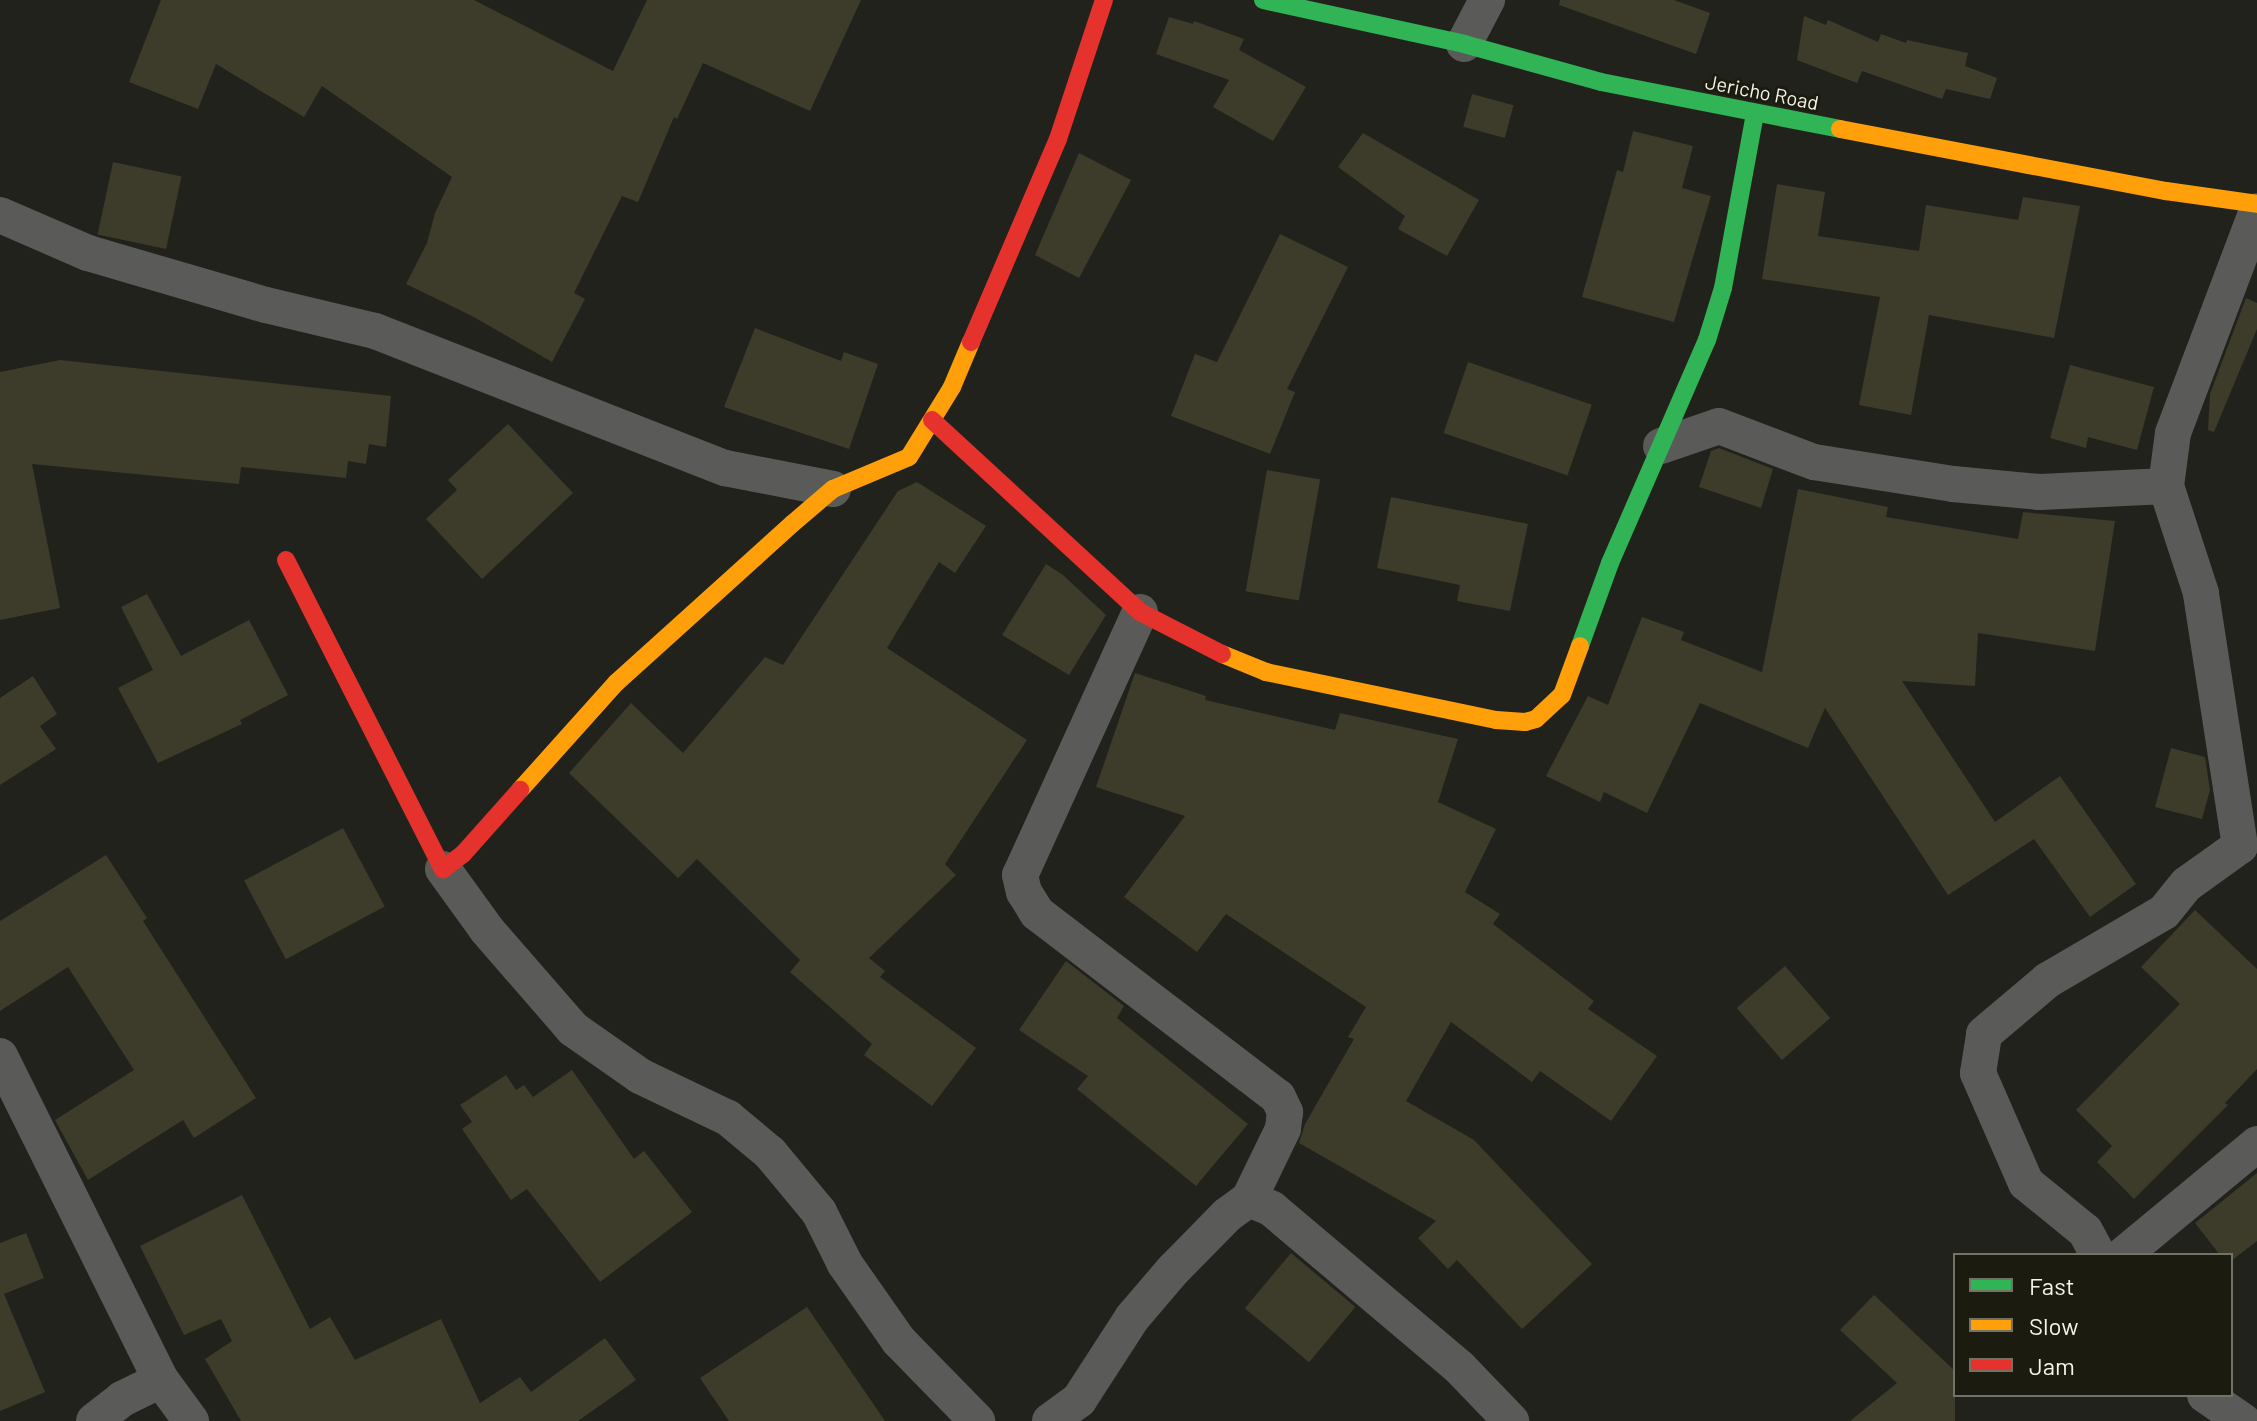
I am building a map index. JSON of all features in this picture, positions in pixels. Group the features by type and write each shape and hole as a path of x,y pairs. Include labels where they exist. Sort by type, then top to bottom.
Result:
{"street":[{"path":"443,869 463,854 616,683 833,489 899,464 909,457 952,387 1058,139 1104,0"},
{"name":"Jericho Road","path":"1263,0 1464,44 1601,82 2166,191 2257,204"},
{"path":"1464,44 1487,0"},
{"path":"932,420 1140,612 1192,641 1266,672 1496,720 1536,719 1562,695 1610,563 1696,366 1723,288 1755,113"},
{"path":"2097,1253 2085,1231 2026,1183 1978,1073 1984,1034 2048,980 2164,912 2187,884 2240,846 2201,593 2166,486 2173,433 2257,211"},
{"path":"0,215 88,253 266,305 375,331 725,468 833,489"},
{"path":"1696,366 1719,426"},
{"path":"1661,446 1719,426 1814,462 1953,484 2040,492 2166,486"},
{"path":"286,560 443,869 487,930 573,1029 640,1076 728,1118 770,1153 819,1212 845,1264 899,1341 977,1421"},
{"path":"1050,1421 1079,1400 1132,1318 1173,1270 1227,1215 1249,1199 1283,1129 1285,1112 1278,1097 1037,913 1024,892 1020,875 1140,612"},
{"path":"0,1056 161,1380 191,1421"},
{"path":"2125,1253 2257,1144"},
{"path":"1249,1199 1272,1209 1437,1348 1511,1421"},
{"path":"94,1421 122,1399 161,1380"},
{"path":"2208,1397 2243,1421"}],"building":[{"path":"161,0 474,0 613,71 647,0 861,0 810,111 703,63 677,119 674,117 638,202 622,196 574,293 585,299 552,362 472,316 406,284 427,243 435,213 452,177 322,86 304,117 216,64 198,109 129,82"},
{"path":"1560,0 1674,0 1710,13 1696,54 1559,5"},
{"path":"1804,16 1826,25 1828,20 1878,42 1881,34 1906,43 1907,40 1968,53 1965,66 1997,78 1990,99 1946,89 1942,99 1862,71 1857,83 1797,60"},
{"path":"1169,17 1193,24 1194,21 1244,39 1239,50 1306,87 1273,141 1213,107 1229,80 1156,54"},
{"path":"1472,94 1514,105 1505,138 1463,127"},
{"path":"1633,131 1693,146 1682,188 1711,196 1674,322 1582,297 1617,170 1623,172"},
{"path":"1363,133 1479,200 1447,256 1398,229 1405,216 1338,167"},
{"path":"1079,153 1131,180 1079,278 1035,255"},
{"path":"113,162 181,177 166,249 98,234"},
{"path":"1777,184 1825,192 1818,236 1919,251 1926,205 2018,220 2023,197 2080,206 2054,338 1929,315 1911,415 1859,405 1880,297 1762,279"},
{"path":"1280,234 1348,267 1287,389 1295,392 1270,454 1171,416 1195,354 1217,362"},
{"path":"2246,298 2257,303 2257,329 2214,432 2208,430 2210,394"},
{"path":"755,328 841,361 844,352 878,364 849,449 724,407"},
{"path":"60,360 391,396 386,447 369,444 366,464 348,461 346,478 241,467 239,484 32,464 60,608 0,620 0,372"},
{"path":"1468,362 1592,405 1567,476 1444,433"},
{"path":"2070,365 2154,387 2137,450 2088,437 2086,448 2050,438"},
{"path":"508,424 573,493 482,579 426,519 457,490 448,480"},
{"path":"1719,448 1773,469 1761,508 1699,487 1711,451"},
{"path":"1267,470 1320,479 1299,601 1246,591"},
{"path":"917,482 986,526 955,573 939,562 887,648 1027,740 945,864 956,875 869,958 885,971 880,977 976,1048 932,1106 864,1055 872,1044 790,972 800,960 697,859 678,878 569,773 631,703 683,753 765,657 783,665 898,491"},
{"path":"1798,489 1888,507 1886,517 2018,539 2023,512 2115,521 2095,651 1978,633 1975,686 1902,681 1995,822 2060,776 2136,884 2090,917 2034,839 1948,895 1825,708 1808,748 1700,703 1647,813 1604,792 1600,802 1546,776 1588,696 1608,705 1642,617 1684,632 1681,640 1762,672"},
{"path":"1391,497 1528,524 1510,611 1457,601 1460,585 1377,568"},
{"path":"1046,564 1063,575 1106,615 1069,675 1002,635"},
{"path":"147,594 181,656 249,620 288,695 240,720 242,724 158,763 118,688 153,670 121,607"},
{"path":"1135,673 1206,696 1205,700 1335,730 1340,713 1458,739 1438,802 1496,829 1465,892 1500,914 1493,924 1594,1001 1588,1009 1657,1056 1611,1121 1540,1071 1532,1082 1451,1022 1406,1101 1474,1140 1592,1264 1522,1329 1457,1260 1448,1269 1418,1238 1436,1221 1299,1143 1305,1124 1354,1039 1348,1037 1366,1007 1226,914 1197,952 1124,897 1185,816 1096,787"},
{"path":"33,676 57,714 40,726 56,749 0,785 0,698"},
{"path":"2171,748 2205,757 2210,790 2202,819 2155,807"},
{"path":"343,828 385,907 286,959 244,881"},
{"path":"106,855 147,918 143,921 256,1098 194,1138 183,1120 88,1180 55,1120 134,1070 68,967 0,1011 0,921"},
{"path":"2195,910 2257,969 2257,1069 2225,1103 2228,1105 2134,1199 2097,1162 2112,1146 2076,1110 2180,1004 2141,967"},
{"path":"1066,961 1124,1006 1117,1018 1248,1124 1196,1186 1077,1089 1088,1076 1019,1030"},
{"path":"1785,966 1830,1018 1782,1060 1737,1008"},
{"path":"572,1070 634,1159 644,1151 692,1212 600,1282 527,1189 511,1200 462,1129 472,1122 460,1105 506,1075 516,1090 524,1085 533,1097"},
{"path":"2257,1173 2257,1241 2233,1259 2233,1253 2218,1253 2195,1223"},
{"path":"242,1195 310,1329 330,1317 355,1360 441,1319 480,1403 520,1377 531,1392 605,1338 636,1380 578,1421 241,1421 205,1359 232,1341 221,1319 184,1335 140,1246"},
{"path":"26,1233 44,1278 4,1294 45,1392 0,1411 0,1243"},
{"path":"1291,1253 1355,1307 1309,1362 1245,1308"},
{"path":"1874,1295 1953,1369 1955,1421 1850,1421 1897,1383 1840,1330"},
{"path":"807,1307 885,1421 729,1421 700,1378"}],"traffic: fast":[{"path":"1263,0 1464,44 1601,82 1840,129"},
{"path":"1580,646 1610,563 1707,340 1723,288 1755,113"}],"traffic: slow":[{"path":"1840,129 2166,191 2257,204"},
{"path":"520,790 616,683 792,524 833,489 909,457 952,387 971,342"},
{"path":"1222,654 1266,672 1496,720 1525,722 1536,719 1562,695 1580,646"}],"traffic: jam":[{"path":"971,342 1058,139 1104,0"},
{"path":"932,420 1140,612 1222,654"},
{"path":"286,560 443,869 463,854 520,790"}]}
